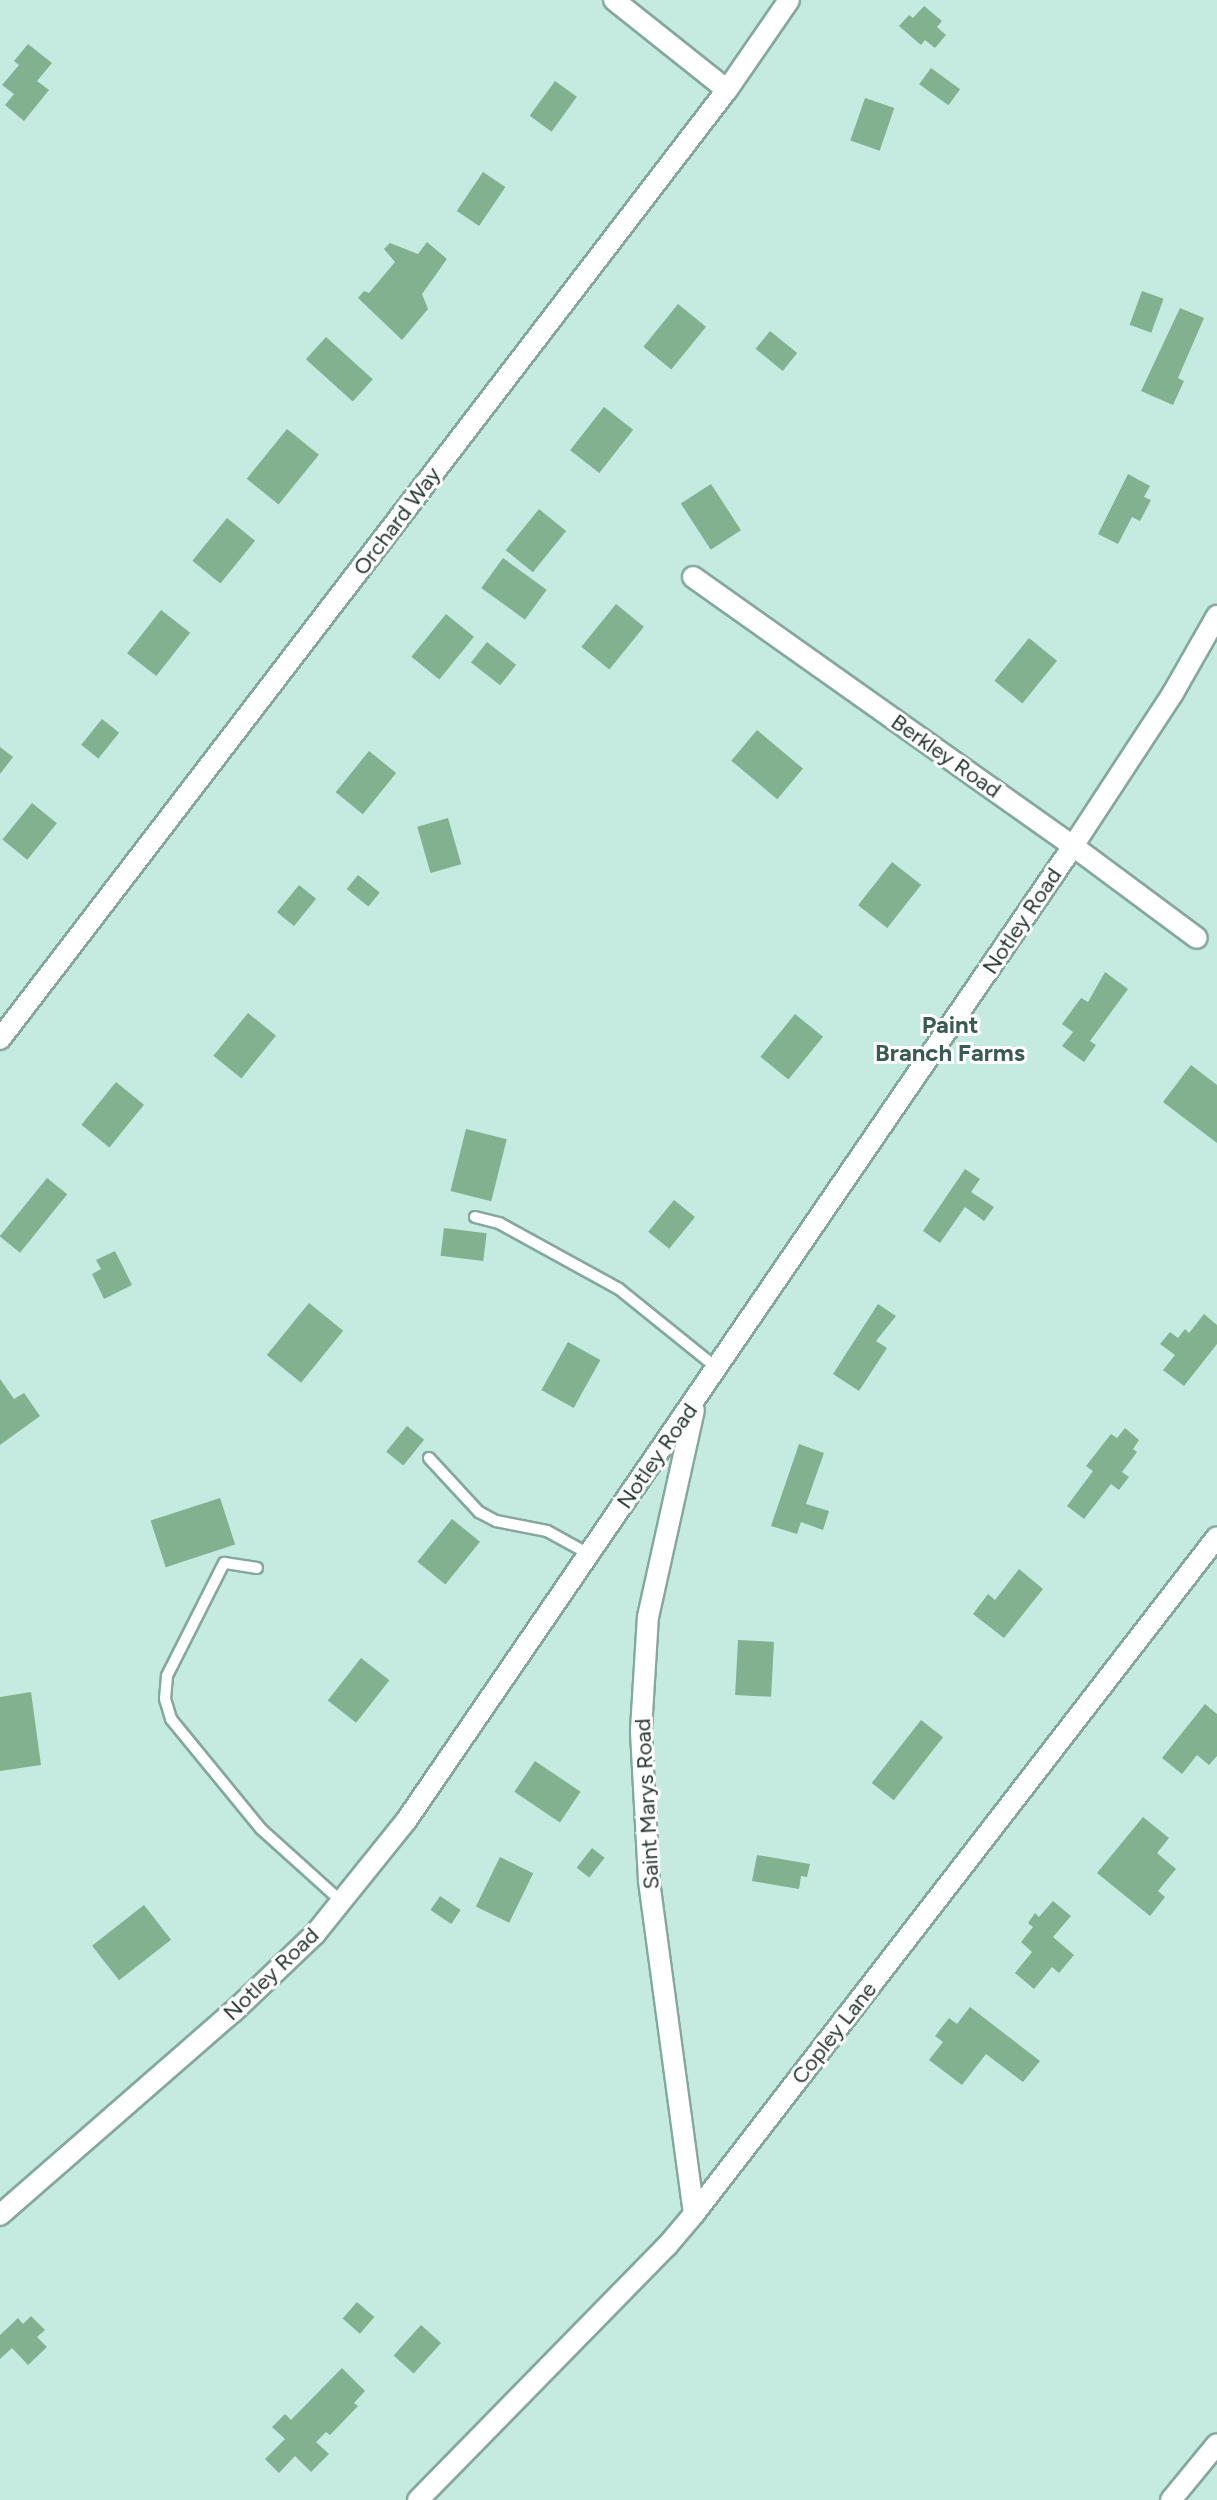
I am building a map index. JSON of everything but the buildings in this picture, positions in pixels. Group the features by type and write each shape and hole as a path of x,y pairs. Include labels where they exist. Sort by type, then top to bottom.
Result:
{"street":[{"path":"614,0 727,90"},
{"name":"Orchard Way","path":"0,1039 727,90 789,0"},
{"name":"Berkley Road","path":"693,577 1073,846 1197,938"},
{"name":"Notley Road","path":"0,2215 233,2012 315,1934 406,1821 1073,846 1173,693 1217,616"},
{"name":"Saint Marys Road","path":"694,2214 649,1880 641,1730 648,1617 697,1398"},
{"name":"Copley Lane","path":"418,2500 667,2246 694,2214 1217,1537"},
{"path":"1171,2500 1217,2444"}],"lane":[{"path":"475,1217 499,1223 619,1289 718,1369"},
{"path":"429,1458 479,1512 496,1521 547,1531 589,1554"},
{"path":"257,1568 224,1563 167,1676 165,1699 171,1719 261,1829 341,1901"}],"district":[{"name":"Paint Branch Farms","path":"950,1039"}]}
